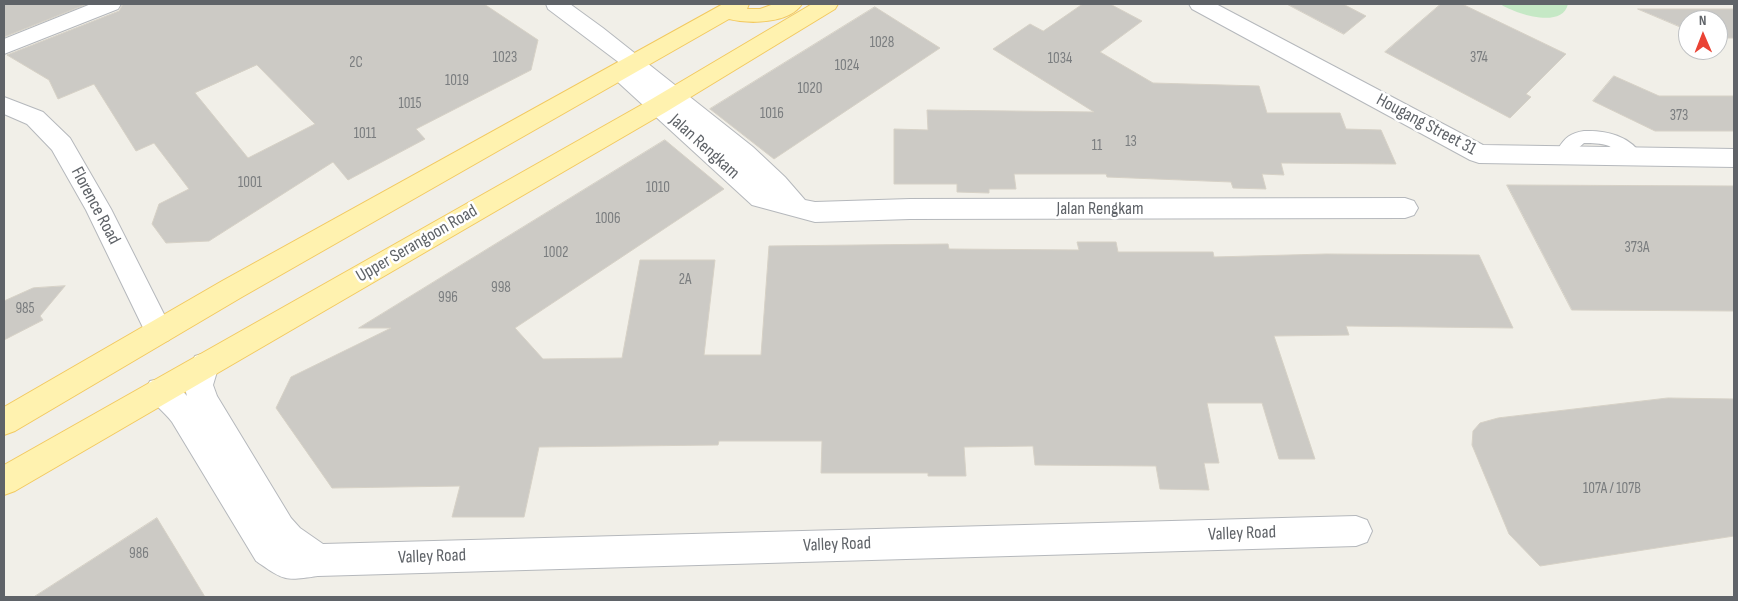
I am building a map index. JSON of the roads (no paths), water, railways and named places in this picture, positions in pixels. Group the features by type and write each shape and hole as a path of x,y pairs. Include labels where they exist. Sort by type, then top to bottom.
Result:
{"main road":[{"path":"4,422 232,289 733,7 745,17 759,16 791,4"},
{"name":"Upper Serangoon Road","path":"4,481 667,101 827,4"}],"street":[{"path":"4,47 110,4"},
{"name":"Jalan Rengkam","path":"556,4 667,101 761,198 815,212 930,209 1406,208"},
{"name":"Hougang Street 31","path":"1200,4 1479,154 1571,157 1734,158"},
{"name":"Florence Road","path":"4,105 34,118 61,144 98,209 159,332"},
{"path":"205,365 198,384 204,401 280,529 289,539 318,560"},
{"name":"Valley Road","path":"160,390 183,413 268,550 277,558 289,564 318,560 1356,531"}]}
